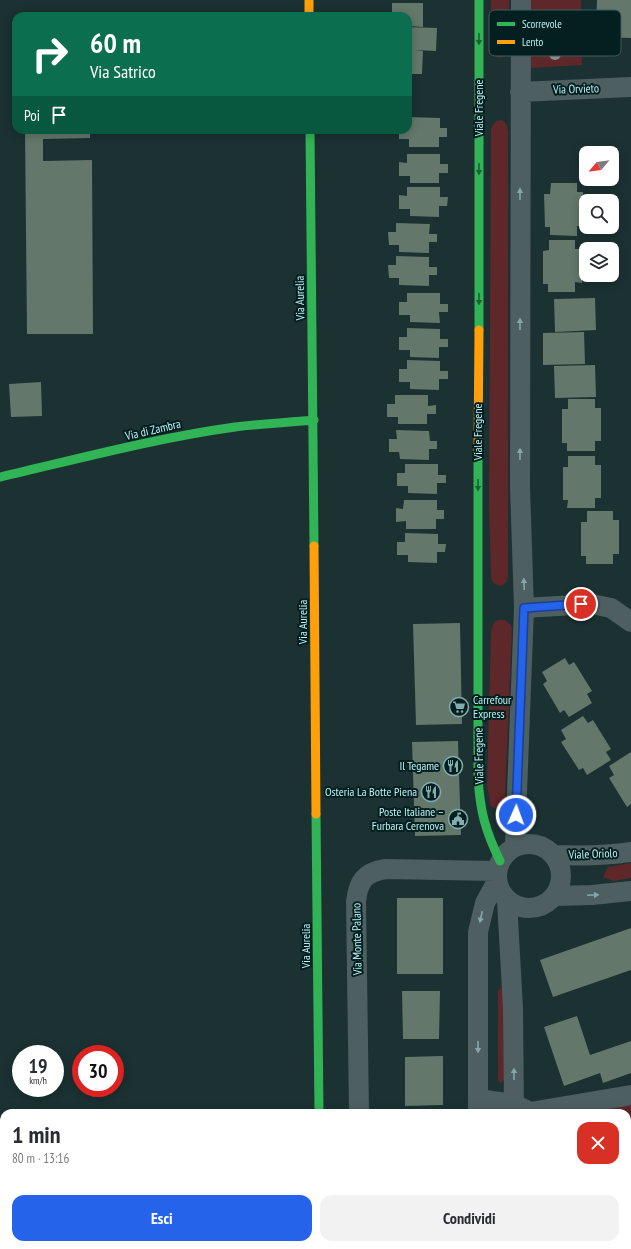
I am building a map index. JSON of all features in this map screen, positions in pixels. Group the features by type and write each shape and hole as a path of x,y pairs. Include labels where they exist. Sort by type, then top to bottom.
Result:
{"street":[{"path":"309,0 309,12"},
{"name":"Viale Fregene","path":"479,0 478,777 480,802 484,823 498,871"},
{"path":"521,0 521,10"},
{"path":"515,846 524,608 520,487 520,56"},
{"name":"Via Orvieto","path":"520,92 631,87"},
{"name":"Via Aurelia","path":"310,134 320,1109"},
{"name":"Via di Zambra","path":"0,477 194,433 287,421 314,420"},
{"path":"524,608 592,604 611,608 631,622"},
{"path":"498,871 500,892 507,901 527,909 538,908 548,903 555,896 560,886 561,875 559,865 554,855 546,848 536,844 515,846 506,853 498,871 482,912 478,932 478,1106 512,1109"},
{"name":"Viale Oriolo","path":"554,855 602,856 631,852"},
{"name":"Via Monte Palano","path":"359,1109 356,902 357,894 364,878 378,870 498,871"},
{"path":"555,896 592,895 631,891"},
{"path":"507,901 513,1002 523,1109"},
{"path":"530,1109 631,1095"}],"shaded area":[{"path":"491,0 509,0 509,10 491,10"},
{"path":"531,0 581,0 581,10 531,10"},
{"path":"531,56 582,56 582,65 531,68"},
{"path":"502,120 506,123 508,131 508,576 506,582 500,586 493,583 491,578 489,504 491,128 496,121"},
{"path":"498,620 505,620 511,625 512,629 505,797 503,805 499,808 494,808 491,807 487,785 491,631 494,622"},
{"path":"631,863 631,878 613,881 603,877 608,867"},
{"path":"500,988 503,990 504,1079 500,1083 498,1080 498,991"},
{"path":"631,1104 631,1109 588,1109"}],"building":[{"path":"597,0 631,0 631,38 621,38 621,10 597,10"},
{"path":"392,3 423,3 423,27 412,26 412,12 392,12"},
{"path":"412,27 437,28 436,51 415,50 423,51 422,74 412,74"},
{"path":"412,117 440,118 440,128 447,128 447,137 439,137 439,147 409,147 409,139 399,139 399,134 412,134"},
{"path":"25,134 90,134 90,138 43,139 43,161 92,160 93,334 27,334"},
{"path":"407,154 440,154 440,164 448,164 448,173 439,173 439,183 410,183 410,176 399,176 399,162 407,163"},
{"path":"551,183 577,183 577,192 583,192 583,194 579,194 579,226 577,226 577,236 550,235 550,227 545,227 544,194 550,194"},
{"path":"407,187 440,187 440,197 448,197 447,206 439,206 439,217 410,216 410,209 399,209 399,195 407,196"},
{"path":"396,223 430,224 429,234 437,234 437,242 429,242 429,253 399,252 399,245 389,245 388,232 396,232"},
{"path":"549,240 575,240 575,249 579,249 579,282 582,283 575,282 575,292 548,292 548,284 543,284 543,251 549,250"},
{"path":"396,256 429,257 429,267 437,267 437,275 429,275 429,286 399,285 399,278 389,278 388,265 396,265"},
{"path":"407,293 440,293 440,304 448,304 448,312 439,312 440,323 410,322 410,315 399,315 399,302 407,302"},
{"path":"595,298 596,330 555,332 554,299"},
{"path":"407,328 440,329 440,339 448,339 448,347 439,347 439,358 410,357 410,350 399,350 399,337 407,337"},
{"path":"584,332 585,364 543,365 543,333"},
{"path":"407,360 440,361 440,371 448,371 448,379 439,379 439,390 410,389 410,382 399,382 399,369 407,369"},
{"path":"595,365 596,397 555,398 554,366"},
{"path":"41,382 42,416 11,417 9,384"},
{"path":"395,395 428,395 428,406 436,405 436,414 427,414 427,424 398,424 398,417 387,417 387,404 395,404"},
{"path":"568,399 595,399 595,408 601,408 601,441 595,441 595,451 567,451 567,443 562,443 562,409 568,409"},
{"path":"396,430 429,431 430,441 437,441 437,449 429,449 429,460 400,459 399,452 389,452 389,439 397,439"},
{"path":"568,456 595,456 595,465 601,465 601,498 595,498 595,508 567,508 568,500 563,500 563,467 568,467"},
{"path":"405,464 438,464 438,475 446,475 446,483 437,483 437,494 408,493 408,486 397,486 397,473 405,473"},
{"path":"404,500 437,500 437,510 444,510 444,519 436,519 436,529 406,529 406,521 396,522 396,508 403,509"},
{"path":"587,511 613,511 613,520 619,520 619,554 613,554 613,564 586,564 586,556 581,556 581,522 587,522"},
{"path":"405,533 438,534 438,544 446,544 445,552 437,552 437,563 408,562 408,555 397,555 397,542 405,542"},
{"path":"460,623 462,724 416,725 413,624"},
{"path":"565,658 569,665 574,662 592,691 587,694 592,703 569,717 564,710 560,713 543,684 547,681 542,672"},
{"path":"583,716 588,723 593,720 611,749 606,752 611,760 587,775 583,768 579,770 561,742 566,739 561,730"},
{"path":"458,741 461,835 415,836 412,742"},
{"path":"631,752 631,804 627,807 609,778 614,775 609,766"},
{"path":"397,898 443,898 443,974 397,974"},
{"path":"631,928 631,970 553,997 540,960"},
{"path":"402,991 440,991 439,1039 403,1039"},
{"path":"577,1016 590,1055 631,1041 631,1073 603,1083 600,1073 564,1086 544,1027"},
{"path":"443,1056 443,1105 405,1106 405,1057"}],"traffic: fast":[{"path":"479,0 479,330"},
{"path":"310,134 314,546"},
{"path":"0,477 117,449 176,437 235,427 314,420"},
{"path":"478,452 478,777 484,820 500,861"},
{"path":"316,814 319,1109"}],"traffic: slow":[{"path":"309,0 309,12"},
{"path":"478,452 479,330"},
{"path":"314,546 316,814"}],"place":[{"name":"Carrefour Express","path":"459,707"},
{"name":"Il Tegame","path":"453,766"},
{"name":"Osteria La Botte Piena","path":"431,792"},
{"name":"Poste Italiane – Furbara Cerenova","path":"458,819"}],"route":[{"path":"516,815 524,608 581,604"}]}
